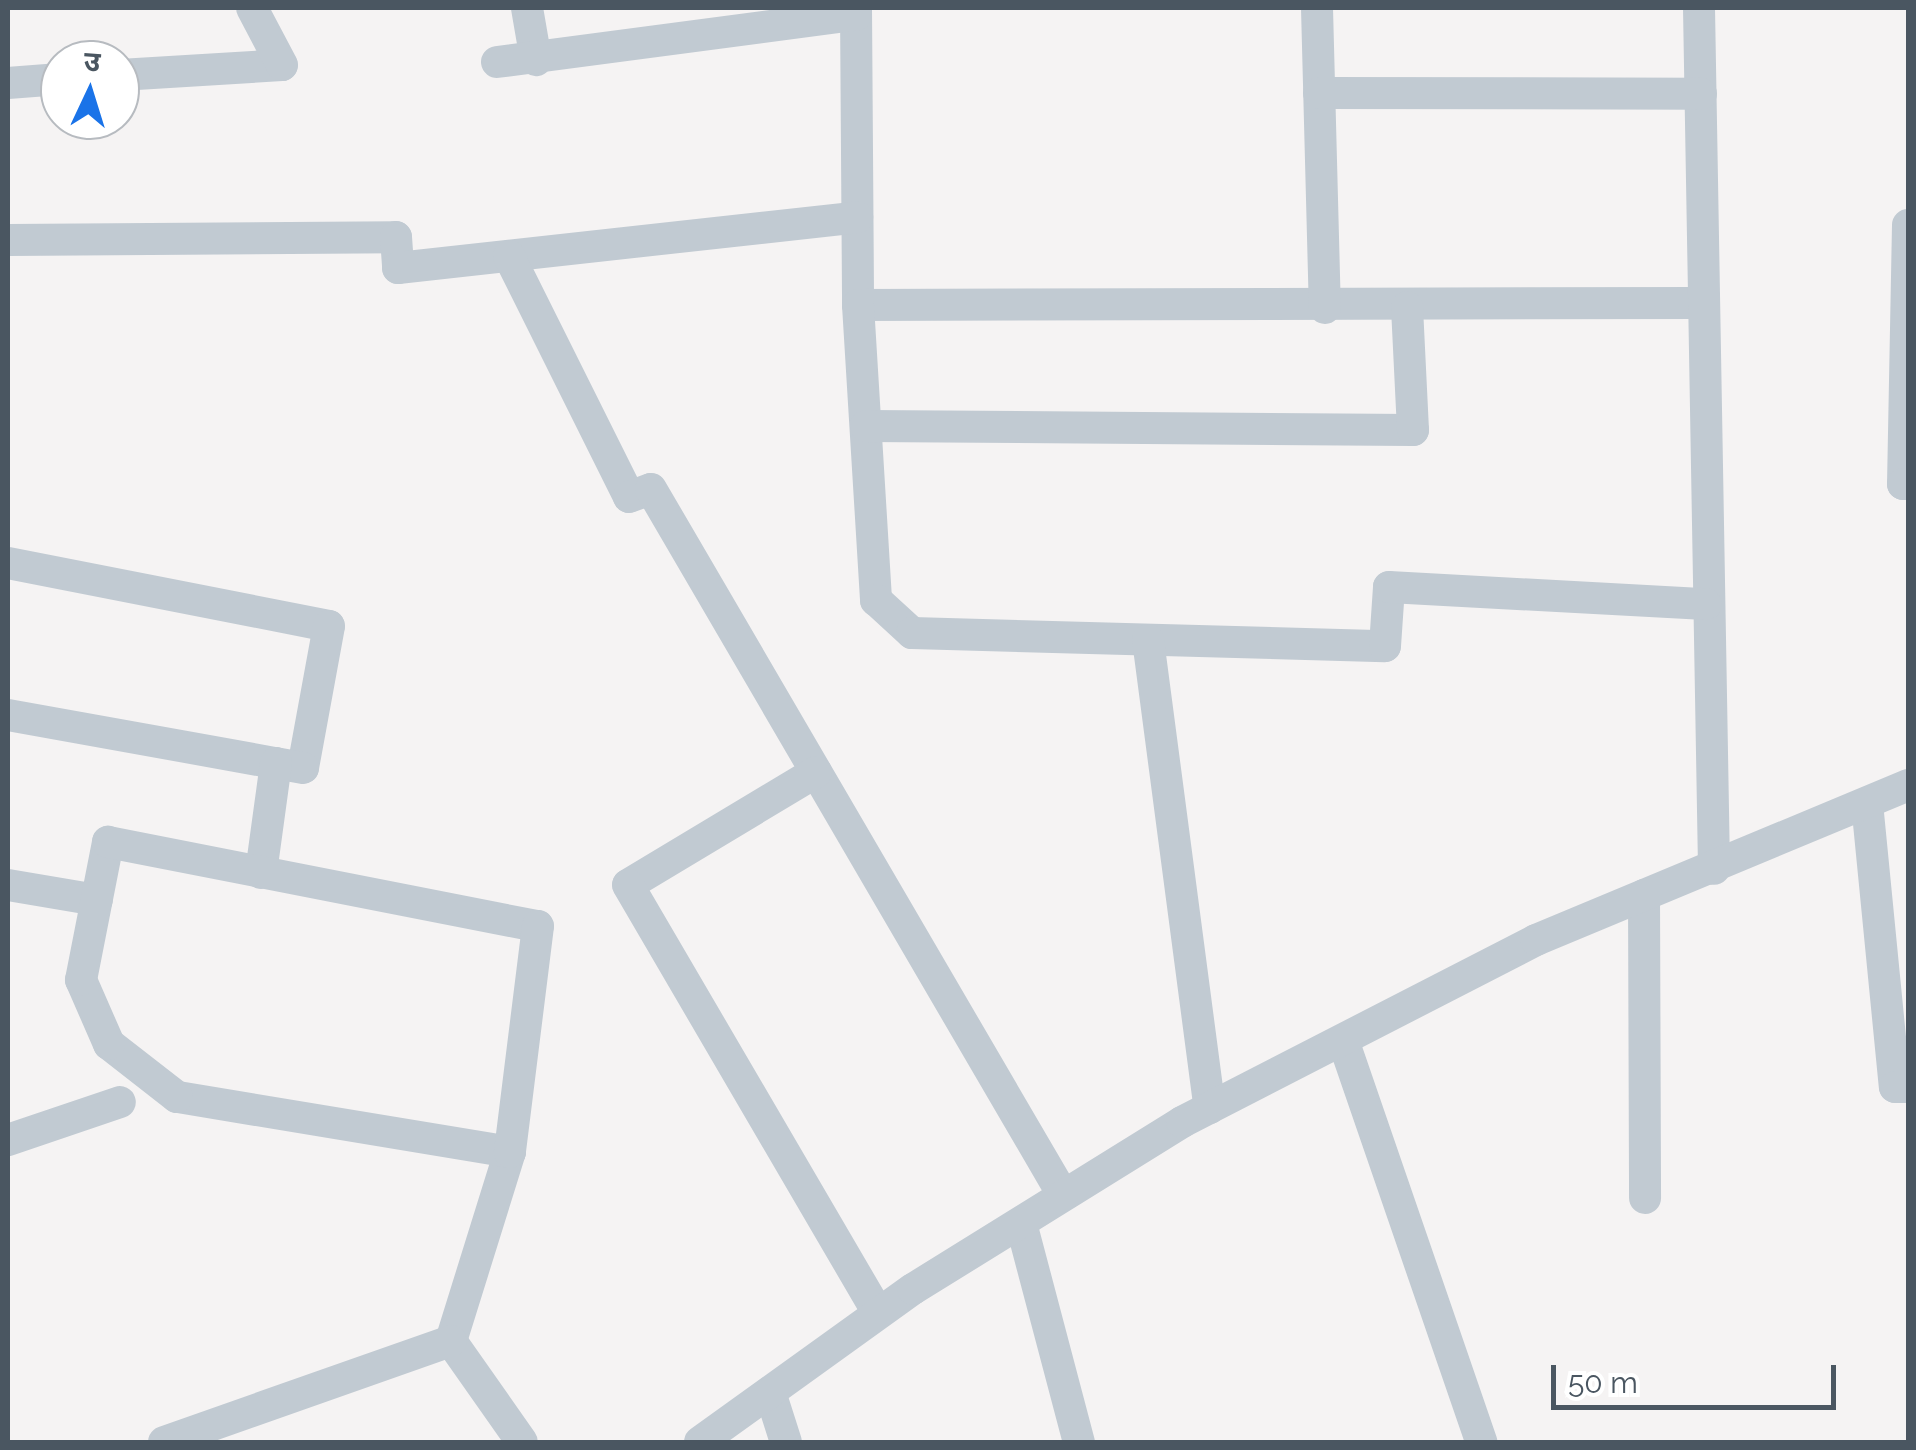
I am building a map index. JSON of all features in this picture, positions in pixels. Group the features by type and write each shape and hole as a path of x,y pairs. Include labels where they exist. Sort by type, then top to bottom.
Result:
{"street":[{"path":"140,75 282,65 252,8"},
{"path":"527,8 536,60"},
{"path":"1317,8 1324,308"},
{"path":"1700,8 1706,604 1714,869"},
{"path":"497,62 536,60 856,11 858,306 876,600 912,633 1385,646 1390,588 1706,604"},
{"path":"8,83 40,81"},
{"path":"1319,93 1702,94"},
{"path":"8,240 396,237 398,268 858,217"},
{"path":"1908,225 1903,484 1908,484"},
{"path":"509,256 629,498 650,490 1063,1195"},
{"path":"858,306 1324,308 1702,303"},
{"path":"866,426 1414,430 1407,307"},
{"path":"8,563 328,626 304,768 8,715"},
{"path":"1148,640 1210,1108"},
{"path":"261,873 276,763"},
{"path":"816,772 628,885 878,1312"},
{"path":"700,1442 878,1312 1210,1108 1344,1043 1536,940 1714,869 1908,784"},
{"path":"1867,803 1896,1087 1908,1087"},
{"path":"451,1341 510,1152 538,926 108,842 81,980 109,1044 177,1096 510,1152"},
{"path":"8,885 97,900"},
{"path":"1644,895 1646,1198"},
{"path":"1344,1043 1481,1442"},
{"path":"8,1140 120,1102"},
{"path":"1021,1224 1079,1442"},
{"path":"164,1442 451,1341"},
{"path":"451,1341 522,1442"},
{"path":"770,1392 786,1442"}]}
